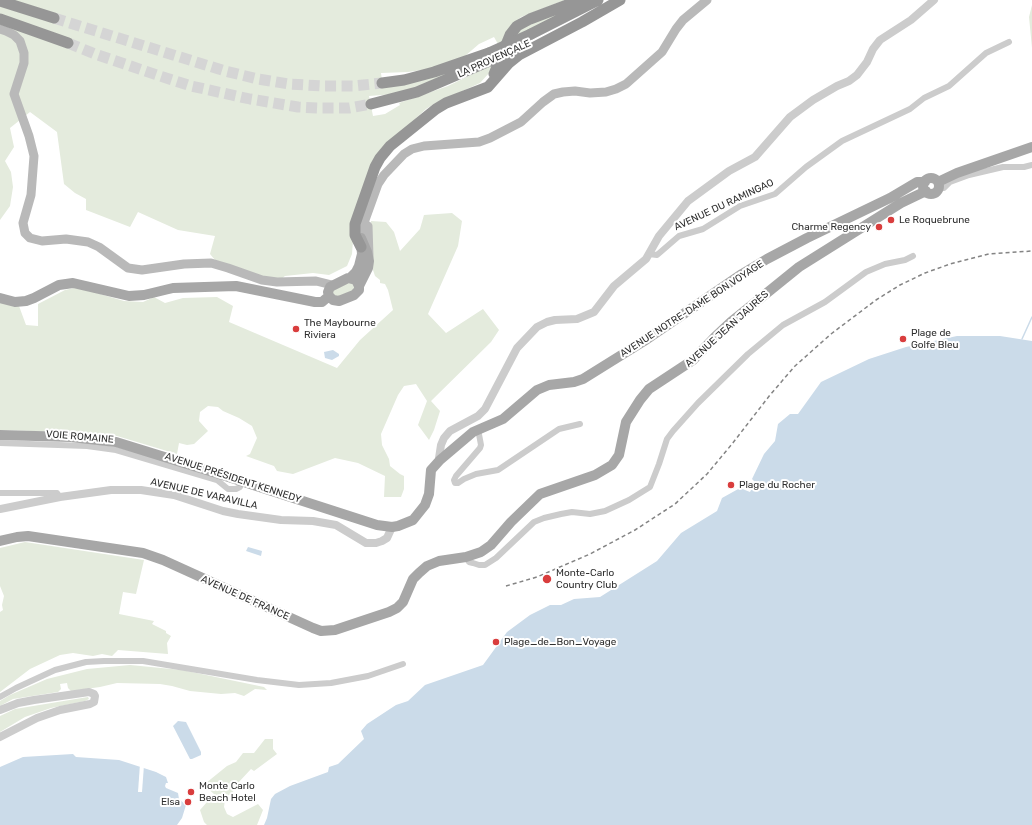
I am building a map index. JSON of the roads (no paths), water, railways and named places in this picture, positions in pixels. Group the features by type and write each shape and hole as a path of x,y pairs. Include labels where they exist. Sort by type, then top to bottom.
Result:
{"highway":[{"path":"472,93 488,82 493,76 510,35 517,26 530,19 580,0"},
{"name":"LA PROVENÇALE","path":"532,37 598,0"},
{"name":"LA PROVENÇALE","path":"371,104 417,92 611,0"},
{"path":"361,243 358,243 355,231 357,217 375,167 390,146 436,109 488,87 509,63 519,55 620,0"},
{"path":"0,1 54,18"},
{"path":"0,19 68,43"},
{"name":"LA PROVENÇALE","path":"382,83 404,80 490,57"}],"main road":[{"path":"0,298 15,302 26,302 59,285 73,283 129,296 144,295 172,288 236,286 303,301 308,304 324,305 331,293 356,272 362,254 361,243 365,220 375,191 381,179 400,157 408,151 424,146 479,142 490,138 521,122 542,102 554,94 575,91 590,93 606,92 626,84 662,52 676,28 683,20 707,0"},
{"path":"0,29 14,35 20,41 24,53 24,63 14,94 29,136 34,156 32,195 23,223 25,233 30,238 42,241 66,239 88,242 99,247 128,268 142,270 184,264 211,263 262,280 277,282 316,281 339,301 359,290 359,286 368,268 370,249 367,234 369,210"},
{"path":"925,187 931,179 938,185 957,173 1032,147"},
{"name":"AVENUE NOTRE-DAME BON VOYAGE","path":"431,475 443,458 464,440 478,429 503,419 537,390 554,384 574,382 583,379 644,341 742,274 768,259 807,238 884,202 917,182 925,187"},
{"name":"AVENUE JEAN JAURÈS","path":"466,557 482,552 491,545 516,517 540,494 595,475 612,465 619,455 626,422 643,395 649,389 693,360 728,325 799,267 925,187"},
{"path":"361,243 369,257"},
{"path":"350,278 356,280 359,286"},
{"name":"AVENUE PRÉSIDENT KENNEDY","path":"0,435 71,437 116,442 243,481 377,525 392,527 413,520 422,510 429,494 431,475"},
{"name":"AVENUE DE FRANCE","path":"0,541 28,536 143,553 168,562 313,628 328,631 389,612 397,608 403,602 413,579 427,566 439,561 466,557"}],"street":[{"path":"443,458 444,438 450,431 478,416 485,410 517,348 537,327 555,320 577,319 594,312 614,286 639,265 649,254 659,236 688,201 729,171 755,157 790,117 813,100 849,81 857,75 867,62 873,49 880,40 911,20 934,0"},
{"name":"AVENUE DU RAMINGAO","path":"649,254 653,256 657,255 679,236 703,228 740,206 775,194 806,167 842,140 910,109 924,98 949,86 986,53 1008,42"},
{"path":"938,185 944,188 950,182 969,175 1003,167 1032,165"},
{"path":"466,557 469,562 485,565 496,558 534,522 544,518 572,512 590,514 605,511 629,500 650,487 667,439 698,403 742,359 783,325 825,302 866,272 885,264 905,260 914,256"},
{"path":"478,429 481,445 480,448 456,476 454,480 455,483 476,474 498,470 559,429 580,424"},
{"name":"VOIE ROMAINE","path":"0,443 71,445 116,450 216,480 228,489 236,489 240,487 243,481"},
{"name":"AVENUE DE VARAVILLA","path":"0,509 60,497 111,490 141,490 192,500 223,511 238,514 281,520 313,521 336,525 366,543 376,543 387,538 392,527"},
{"path":"0,493 57,493 60,497"},
{"path":"0,697 55,670 98,661 143,661 257,680 299,684 331,683 368,676 403,664"},
{"path":"0,710 18,703 90,692 96,696 94,702 90,704 60,710 37,718 0,737"}],"water":[{"path":"957,336 1000,336 1032,341 1032,825 264,825 271,799 275,794 290,786 328,772 329,767 338,764 364,739 361,731 367,724 396,705 408,701 425,685 483,665 507,632 530,615 550,605 561,605 574,599 600,597 657,561 681,533 717,511 722,498 740,488 750,492 755,482 752,479 764,454 775,441 778,424 790,414 798,414 821,382 869,359 906,347"},
{"path":"333,350 339,354 339,356 332,360 325,358 324,352"},
{"path":"248,547 262,551 261,556 246,551"},
{"path":"178,721 186,722 201,752 201,755 190,759 173,726"},
{"path":"73,754 76,757 119,760 156,772 166,777 168,783 166,783 166,788 178,793 179,799 186,805 182,818 177,825 0,825 0,767 23,757"}],"waterway":[{"path":"1022,339 1032,317"}],"tunnel":[{"path":"54,18 225,71 258,79 289,84 323,86 353,86 382,83"},
{"path":"68,43 95,54 191,86 250,99 298,107 318,108 349,108 371,104"}],"railway":[{"path":"506,586 537,577 590,554 635,530 675,504 707,474 795,366 831,334 876,300 900,285 925,273 950,264 989,254 1032,251"}],"place":[{"name":"Le Roquebrune","path":"891,220"},
{"name":"Charme Regency","path":"879,227"},
{"name":"The Maybourne Riviera","path":"296,329"},
{"name":"Plage de Golfe Bleu","path":"903,339"},
{"name":"Plage du Rocher","path":"731,485"},
{"name":"Monte-Carlo Country Club","path":"547,579"},
{"name":"Plage_de_Bon_Voyage","path":"496,642"},
{"name":"Monte Carlo Beach Hotel","path":"191,792"},
{"name":"Elsa","path":"188,802"}]}
